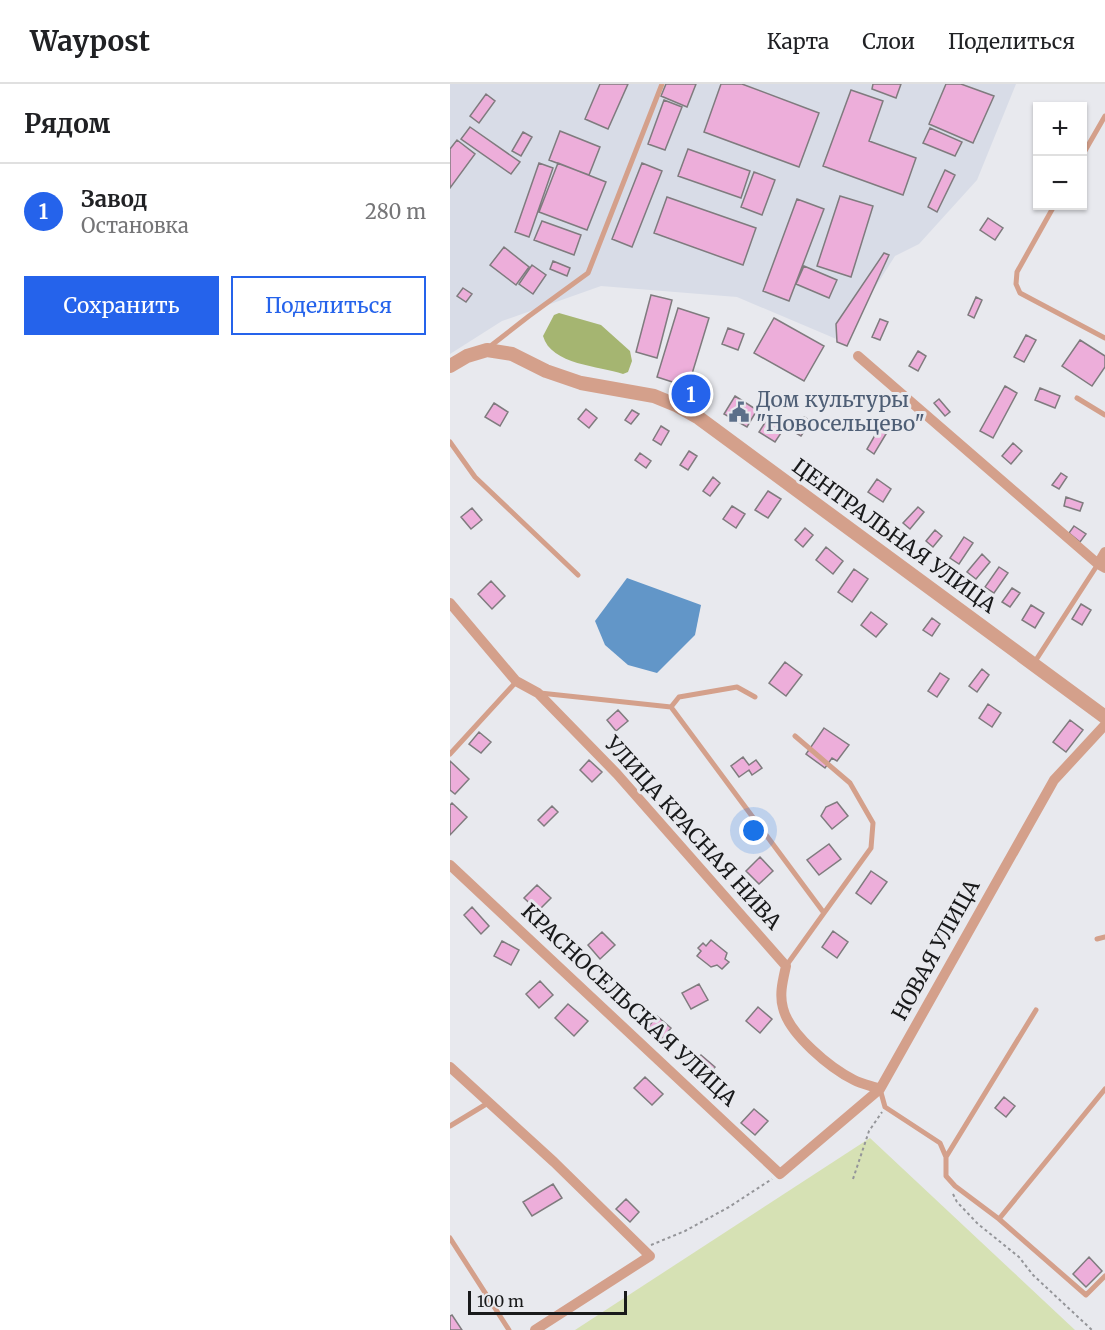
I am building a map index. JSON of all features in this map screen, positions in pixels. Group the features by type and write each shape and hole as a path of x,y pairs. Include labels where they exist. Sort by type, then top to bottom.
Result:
{"street":[{"path":"450,366 467,356 487,350"},
{"name":"ЦЕНТРАЛЬНАЯ УЛИЦА","path":"487,350 512,354 546,371 581,383 654,396 699,418 1105,717"},
{"path":"858,356 1101,566 1105,552"},
{"name":"УЛИЦА КРАСНАЯ НИВА","path":"450,603 516,681 538,693 617,774 786,966"},
{"name":"НОВАЯ УЛИЦА","path":"780,1174 880,1089 1054,780 1105,725"},
{"name":"КРАСНОСЕЛЬСКАЯ УЛИЦА","path":"450,865 780,1174"},
{"path":"786,966 781,986 783,1008 794,1032 820,1056 854,1080 880,1089"},
{"path":"450,1067 554,1162 646,1253 535,1330"}],"lane":[{"path":"487,350 588,273 662,84"},
{"path":"1087,149 1105,116"},
{"path":"1052,210 1017,272 1018,289 1020,293 1105,338"},
{"path":"1077,398 1105,415"},
{"path":"450,442 475,477 578,575"},
{"path":"1033,664 1101,566"},
{"path":"450,754 516,681"},
{"path":"671,707 679,697 737,687 755,697"},
{"path":"538,693 671,707 824,913"},
{"path":"786,966 871,848 873,823 850,783 795,736"},
{"path":"1097,939 1105,937"},
{"path":"946,1157 1036,1010"},
{"path":"880,1089 885,1107 940,1143 946,1157 946,1176 955,1186 999,1219 1086,1295 1105,1276"},
{"path":"999,1219 1105,1089"},
{"path":"450,1126 488,1103"},
{"path":"450,1238 509,1330"}],"path":[{"path":"853,1179 869,1131 885,1107"},
{"path":"646,1253 729,1207 780,1174"},
{"path":"946,1176 945,1180 957,1202 978,1224 1019,1257 1033,1275 1092,1330"}],"shaded area":[{"path":"450,84 1016,84 977,180 919,244 895,256 841,341 737,297 601,286 502,321 450,354"}],"green space":[{"path":"559,313 601,325 630,351 632,361 628,372 623,374 577,363 556,353 548,346 543,336 554,315"},
{"path":"870,1138 1075,1330 575,1330"}],"water":[{"path":"627,578 701,605 695,635 657,673 628,665 605,645 595,621"}],"building":[{"path":"600,84 628,84 608,129 585,119"},
{"path":"666,84 696,84 687,107 661,96"},
{"path":"721,84 742,84 819,113 799,167 704,132"},
{"path":"873,84 901,84 896,98 872,89"},
{"path":"946,84 961,84 994,96 973,143 929,124"},
{"path":"851,90 883,101 869,141 916,158 903,195 823,166"},
{"path":"486,94 495,101 479,123 470,116"},
{"path":"664,100 682,107 665,150 648,144"},
{"path":"470,127 520,162 511,174 461,139"},
{"path":"930,128 962,142 955,156 923,143"},
{"path":"560,131 600,147 589,175 549,160"},
{"path":"523,132 532,137 521,156 512,151"},
{"path":"457,140 475,154 450,188 450,149"},
{"path":"688,149 750,171 741,198 678,176"},
{"path":"539,163 553,168 529,237 515,232"},
{"path":"558,163 606,182 587,230 539,212"},
{"path":"642,163 662,171 632,247 612,239"},
{"path":"945,170 955,175 937,212 928,207"},
{"path":"754,172 775,180 762,215 741,207"},
{"path":"840,196 873,206 851,277 817,266"},
{"path":"667,197 756,228 743,265 654,233"},
{"path":"797,199 824,209 789,301 763,291"},
{"path":"988,218 1003,228 995,240 980,230"},
{"path":"542,221 581,235 574,255 534,240"},
{"path":"504,247 529,267 516,285 490,265"},
{"path":"884,253 889,255 847,346 837,342 836,324"},
{"path":"553,261 570,268 567,276 550,269"},
{"path":"532,265 546,275 533,294 519,284"},
{"path":"804,266 837,280 829,298 796,284"},
{"path":"463,288 472,294 466,302 457,296"},
{"path":"651,295 672,300 657,358 636,352"},
{"path":"976,297 982,300 974,318 968,315"},
{"path":"678,308 709,318 688,387 657,377"},
{"path":"774,318 824,346 804,381 754,353"},
{"path":"880,319 888,322 880,340 872,337"},
{"path":"728,328 744,334 738,350 722,344"},
{"path":"1026,335 1036,340 1024,362 1014,357"},
{"path":"1080,340 1105,356 1105,367 1092,386 1062,366"},
{"path":"918,351 926,356 918,371 909,366"},
{"path":"1005,386 1017,393 993,438 980,431"},
{"path":"1040,388 1060,396 1055,408 1035,400"},
{"path":"735,396 757,410 747,427 724,414"},
{"path":"939,399 950,412 945,416 934,403"},
{"path":"494,403 508,412 500,426 485,417"},
{"path":"586,409 597,418 589,428 578,419"},
{"path":"632,410 639,414 631,424 625,420"},
{"path":"771,413 787,424 775,442 759,432"},
{"path":"804,417 811,421 801,436 794,432"},
{"path":"661,426 669,431 661,445 653,440"},
{"path":"878,430 886,434 874,454 867,449"},
{"path":"1013,443 1022,451 1011,464 1002,456"},
{"path":"689,451 697,456 688,470 680,465"},
{"path":"640,453 651,461 646,468 635,460"},
{"path":"1061,473 1067,477 1059,489 1052,485"},
{"path":"713,477 720,483 710,496 703,491"},
{"path":"877,479 891,489 883,502 868,492"},
{"path":"768,491 781,499 768,518 755,510"},
{"path":"1066,497 1083,503 1080,511 1064,506"},
{"path":"732,506 745,514 736,528 723,519"},
{"path":"918,507 924,512 910,529 903,523"},
{"path":"472,508 482,520 471,529 461,517"},
{"path":"1074,526 1086,534 1080,542 1069,533"},
{"path":"805,528 813,535 803,547 795,540"},
{"path":"935,530 942,536 933,547 926,541"},
{"path":"964,537 973,543 959,564 950,558"},
{"path":"826,547 843,561 833,574 816,560"},
{"path":"982,554 990,562 976,579 967,572"},
{"path":"999,567 1008,573 994,593 985,587"},
{"path":"854,569 868,579 852,602 838,592"},
{"path":"491,581 505,596 492,609 478,594"},
{"path":"1012,588 1020,593 1010,607 1002,602"},
{"path":"1081,604 1091,610 1082,625 1072,619"},
{"path":"1031,605 1044,613 1035,628 1022,620"},
{"path":"871,612 887,624 876,637 861,625"},
{"path":"932,618 940,624 932,636 923,630"},
{"path":"785,662 802,675 786,696 769,683"},
{"path":"982,669 989,675 977,692 969,686"},
{"path":"940,673 949,679 937,697 928,691"},
{"path":"988,704 1001,713 992,727 979,718"},
{"path":"618,710 628,721 616,731 607,720"},
{"path":"1070,720 1083,730 1066,752 1053,742"},
{"path":"824,728 849,745 837,761 832,758 825,768 806,754"},
{"path":"479,732 491,742 481,753 469,744"},
{"path":"743,757 749,765 756,760 762,768 752,775 749,770 739,777 731,766"},
{"path":"589,760 602,772 592,782 580,770"},
{"path":"450,761 469,779 455,794 450,790"},
{"path":"837,802 848,816 832,829 821,816 826,807"},
{"path":"452,803 467,817 450,835 450,805"},
{"path":"552,806 558,812 544,826 538,820"},
{"path":"829,844 841,859 819,875 807,860"},
{"path":"760,857 773,871 759,884 746,871"},
{"path":"871,871 887,882 871,904 856,893"},
{"path":"537,885 551,898 538,911 524,898"},
{"path":"472,907 489,926 481,934 464,915"},
{"path":"833,931 848,942 837,958 822,947"},
{"path":"602,932 615,945 600,959 588,945"},
{"path":"711,940 727,953 725,959 729,962 722,969 717,965 711,967 697,956 701,951 698,948 703,943 706,946"},
{"path":"502,941 519,950 511,965 494,956"},
{"path":"540,981 553,995 539,1008 526,994"},
{"path":"699,984 708,1000 691,1009 682,993"},
{"path":"568,1004 588,1021 574,1036 555,1018"},
{"path":"758,1007 772,1019 760,1033 746,1021"},
{"path":"657,1016 671,1028 659,1043 645,1031"},
{"path":"701,1055 715,1067 702,1081 688,1069"},
{"path":"645,1077 663,1094 652,1105 634,1088"},
{"path":"1004,1097 1015,1106 1006,1117 995,1108"},
{"path":"754,1109 768,1121 755,1135 741,1123"},
{"path":"553,1184 562,1198 532,1216 523,1202"},
{"path":"626,1199 639,1212 630,1222 616,1209"},
{"path":"1089,1257 1102,1271 1086,1287 1073,1274"},
{"path":"452,1315 462,1330 450,1330 450,1316"}],"place":[{"name":"Завод","path":"691,394"},
{"name":"Дом культуры \"Новосельцево\"","path":"739,412"}]}
